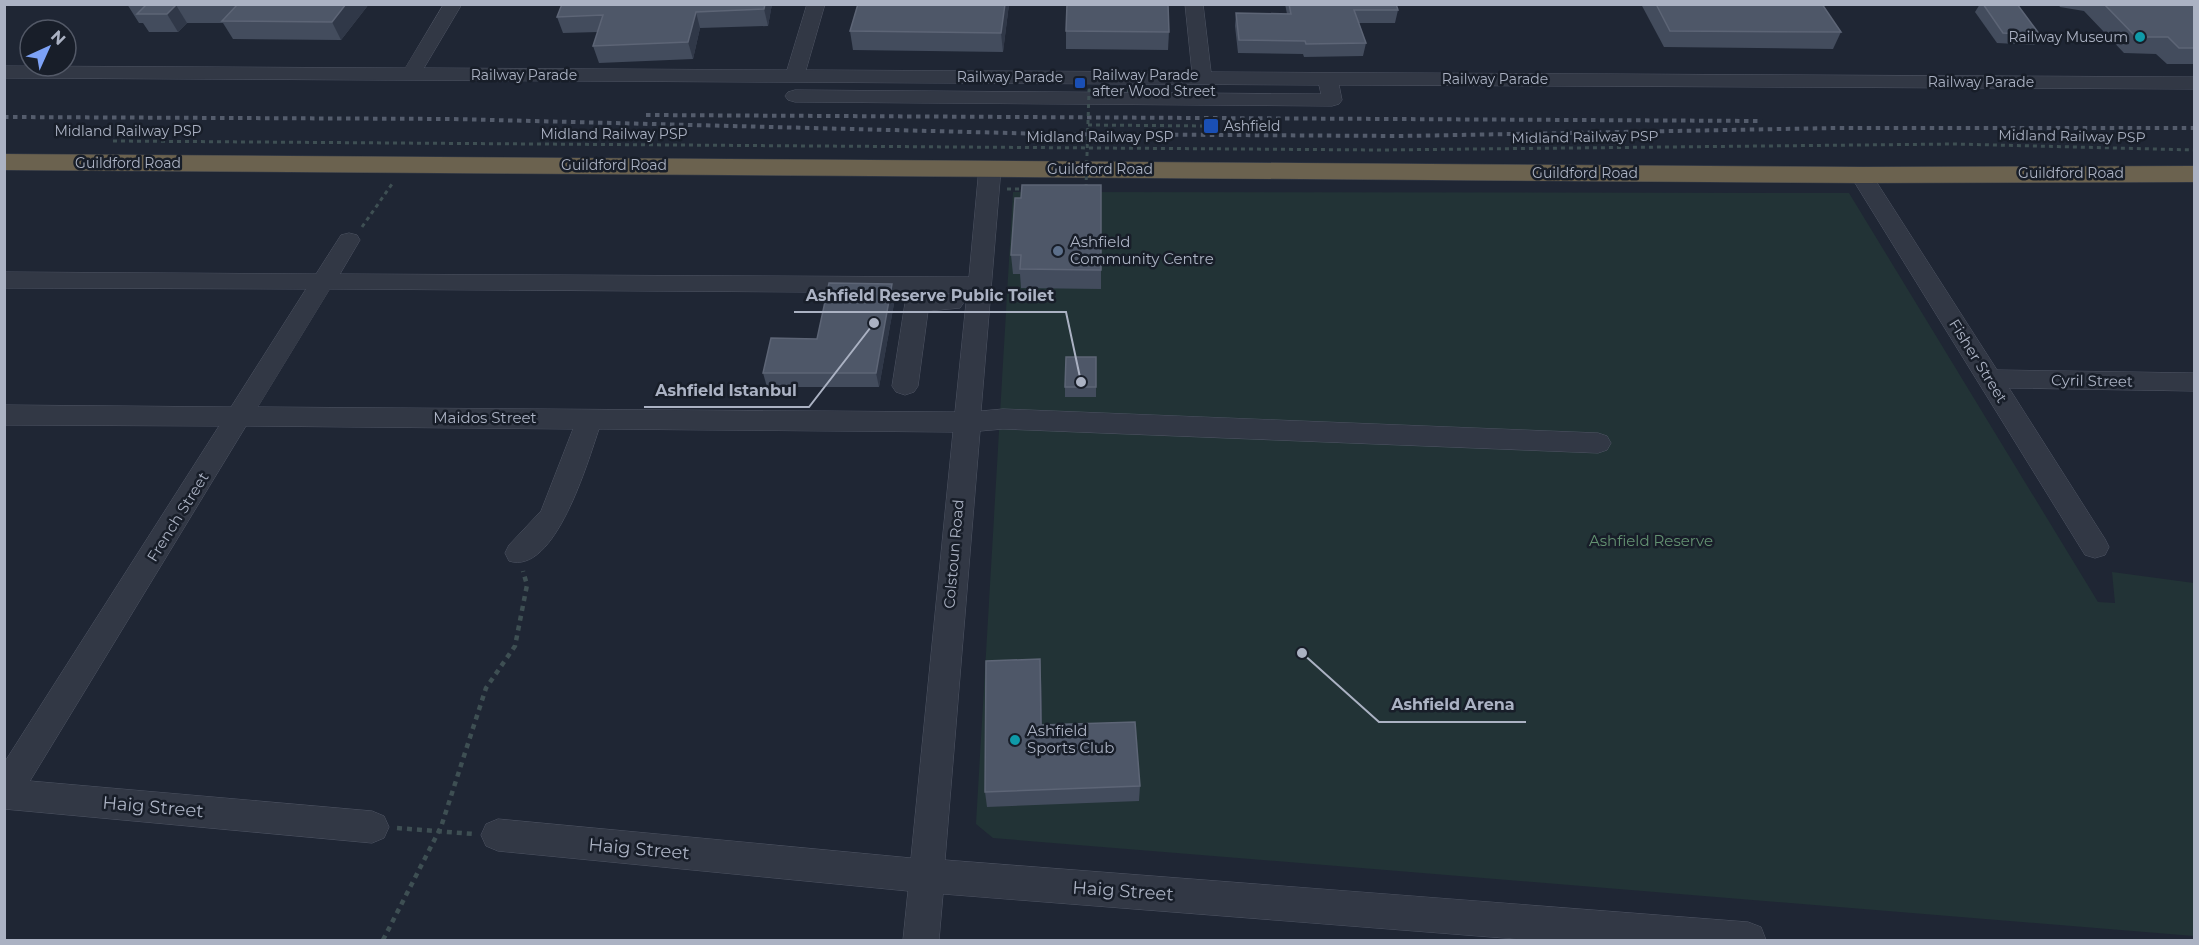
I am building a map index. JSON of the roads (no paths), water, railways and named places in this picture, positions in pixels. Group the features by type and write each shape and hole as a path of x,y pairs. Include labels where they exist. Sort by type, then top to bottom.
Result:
{"highway":[{"name":"Guildford Road","path":"4,162 1862,175 2194,174"}],"street":[{"path":"411,74 453,4"},
{"path":"795,76 816,4"},
{"path":"1194,4 1202,78"},
{"name":"Railway Parade","path":"4,72 2194,83"},
{"path":"842,97 849,76"},
{"path":"795,96 1332,100 1328,79"},
{"name":"Colstoun Road","path":"921,940 990,168"},
{"name":"Fisher Street","path":"1862,175 2095,547"},
{"name":"French Street","path":"4,793 349,240"},
{"path":"4,280 323,282 978,293"},
{"path":"905,386 917,303 978,293"},
{"name":"Cyril Street","path":"1990,379 2194,382"},
{"name":"Maidos Street","path":"4,415 966,422 1003,419 1598,443"},
{"path":"519,553 553,517 590,419"},
{"name":"Haig Street","path":"4,793 372,827"},
{"name":"Haig Street","path":"498,835 928,876 1748,940"}],"railway":[{"path":"646,115 1762,121"},
{"path":"4,117 453,119 1050,134 1401,136 1835,128 2194,128"}],"place":[{"name":"Railway Museum","path":"2140,37"},
{"name":"Railway Parade after Wood Street","path":"1080,83"},
{"name":"Ashfield","path":"1211,126"},
{"name":"Ashfield Community Centre","path":"1058,251"},
{"name":"Ashfield Istanbul","path":"874,323"},
{"name":"Ashfield Reserve Public Toilet","path":"1081,382"},
{"name":"Ashfield Arena","path":"1302,653"},
{"name":"Ashfield Sports Club","path":"1015,740"}],"park label":[{"name":"Ashfield Reserve","path":"1651,541"}]}
